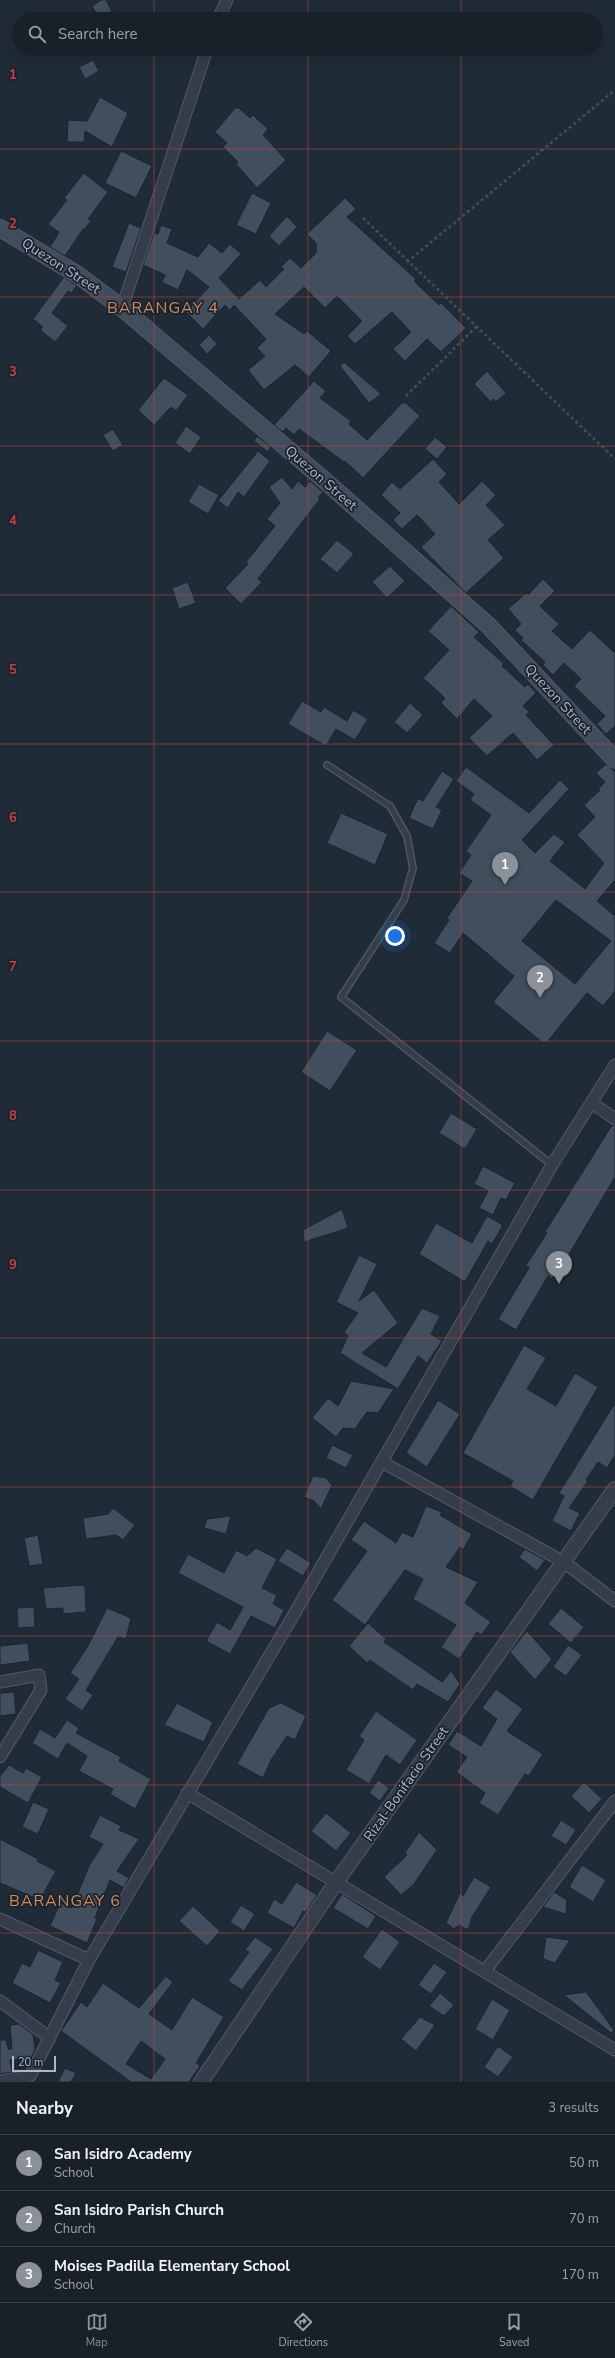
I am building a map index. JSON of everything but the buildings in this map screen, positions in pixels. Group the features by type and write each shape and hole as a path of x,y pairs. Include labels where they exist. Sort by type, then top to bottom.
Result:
{"main road":[{"name":"Quezon Street","path":"0,228 78,275 122,308 323,478 489,626 613,755"}],"street":[{"path":"221,12 227,0"},
{"path":"122,308 205,56"},
{"path":"0,2080 30,2076 89,1960 293,1616 552,1165 615,1065"},
{"path":"592,1103 615,1119"},
{"path":"382,1462 564,1562 615,1600"},
{"name":"Rizal-Bonifacio Street","path":"201,2082 337,1881 615,1489"},
{"path":"0,1682 39,1675 41,1690 0,1757"},
{"path":"187,1793 337,1881 615,2050"},
{"path":"484,1971 615,1801"},
{"path":"0,1919 89,1960"},
{"path":"0,2001 50,2038"}],"lane":[{"path":"327,766 390,806 407,836 413,868 404,900 341,997 552,1165"}],"path":[{"path":"407,262 615,90"},
{"path":"363,218 407,262 615,460"},
{"path":"406,396 476,327"}],"place":[{"name":"San Isidro Academy","path":"505,885"},
{"name":"San Isidro Parish Church","path":"540,998"},
{"name":"Moises Padilla Elementary School","path":"559,1284"}],"district":[{"name":"BARANGAY 4","path":"163,308"},
{"name":"BARANGAY 6","path":"65,1901"}]}
